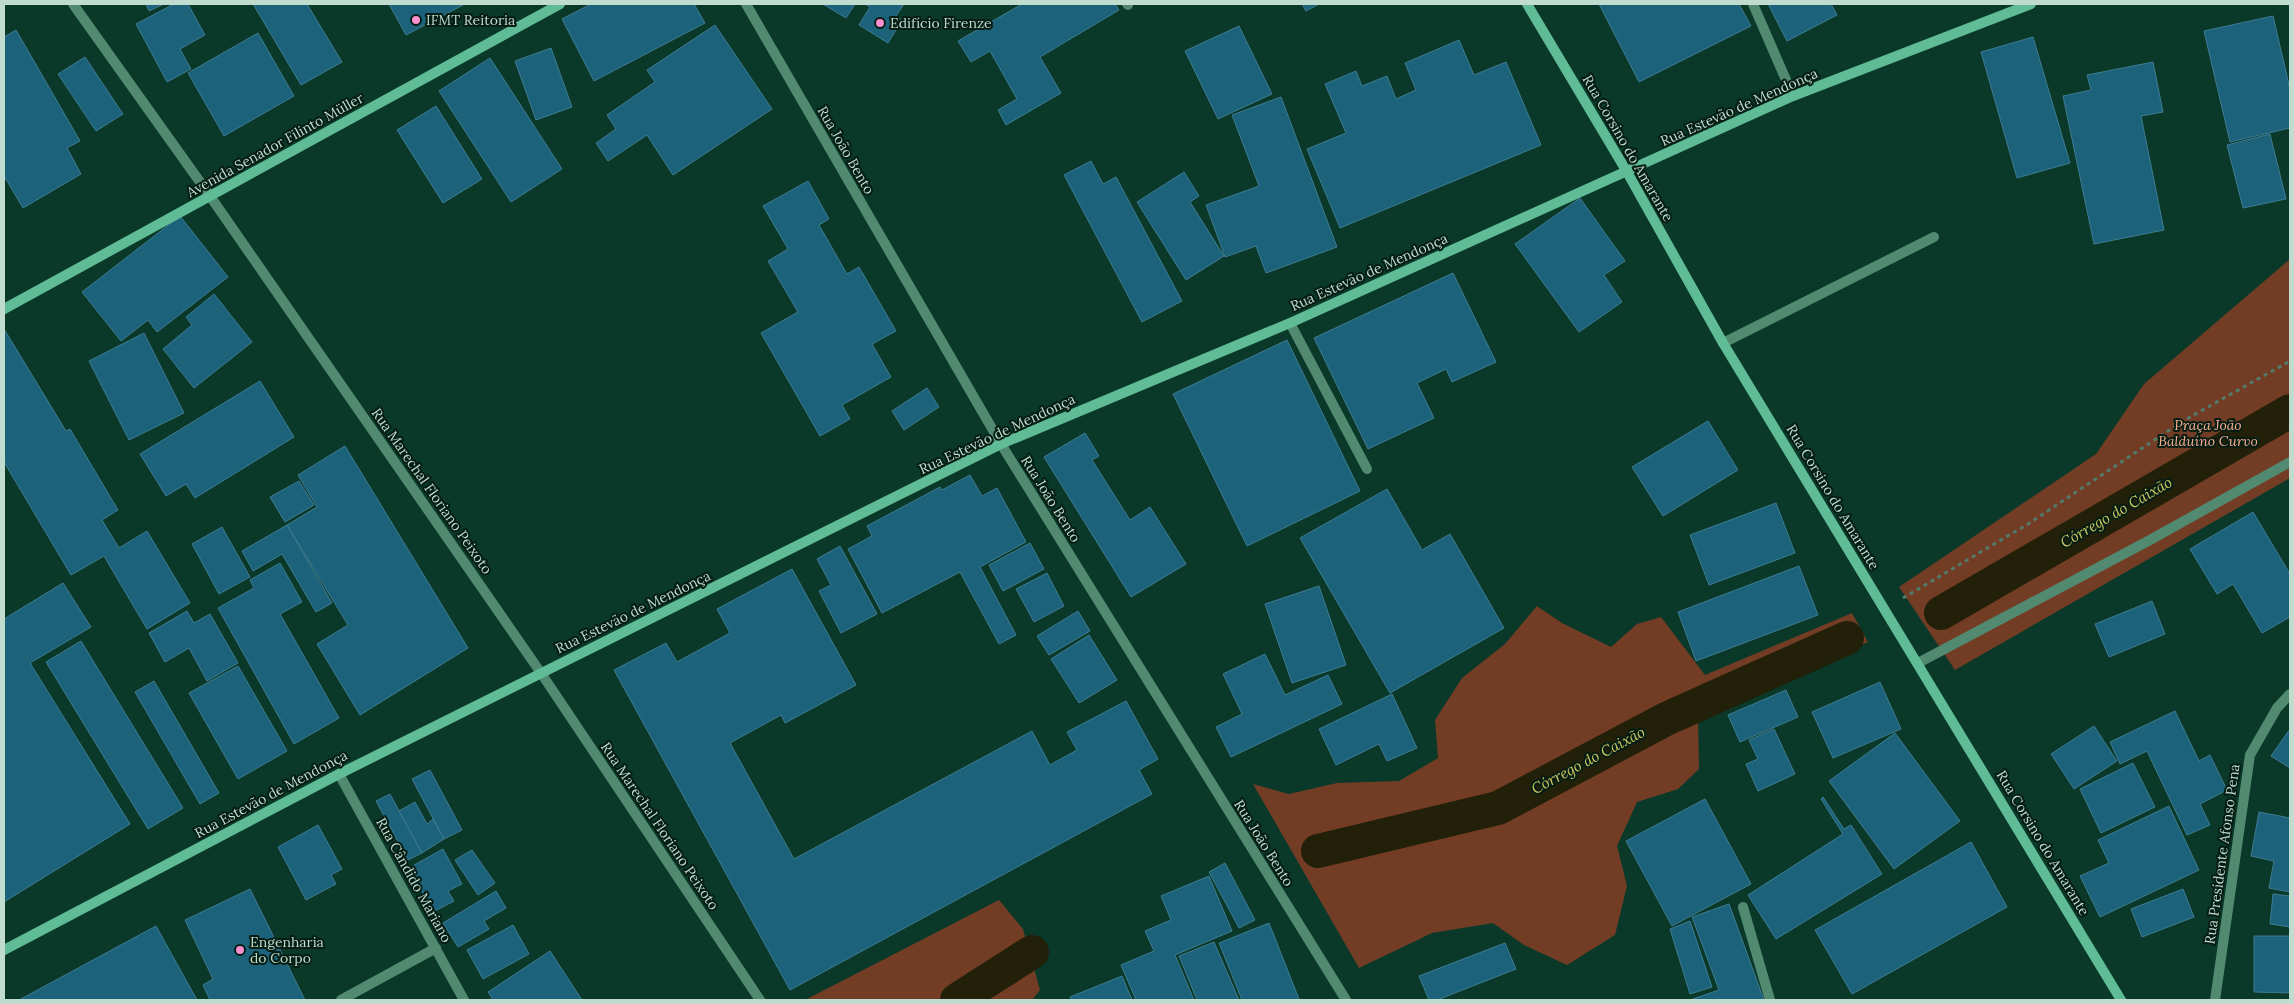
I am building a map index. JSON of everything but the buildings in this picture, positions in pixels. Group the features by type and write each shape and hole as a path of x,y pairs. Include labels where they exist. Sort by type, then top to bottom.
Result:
{"street":[{"name":"Rua Marechal Floriano Peixoto","path":"72,4 210,196 541,673 760,1000"},
{"name":"Avenida Senador Filinto Müller","path":"4,310 560,4"},
{"name":"Rua João Bento","path":"746,4 1001,444 1346,1000"},
{"name":"Rua Corsino do Amarante","path":"1527,4 1627,172 1723,344 2121,1000"},
{"path":"1752,4 1793,96"},
{"name":"Rua Estevão de Mendonça","path":"4,950 339,774 1001,444 1290,323 1793,96 2031,4"},
{"path":"1723,344 1934,237"},
{"path":"1290,323 1367,469"},
{"path":"1918,663 2150,540 2290,462"},
{"name":"Rua Presidente Afonso Pena","path":"2214,1000 2250,756 2277,708 2290,694"},
{"name":"Rua Cândido Mariano","path":"339,774 464,1000"},
{"path":"1743,907 1770,1000"},
{"path":"341,1000 436,948"}],"path":[{"path":"1885,609 2028,524 2183,421 2290,361"}],"green space":[{"name":"Praça João Balduíno Curvo","path":"2290,259 2290,478 1955,670 1899,587 2096,454 2144,384"},
{"path":"1537,606 1562,623 1611,647 1637,624 1661,617 1705,675 1852,613 1868,642 1698,717 1699,769 1678,789 1637,802 1617,846 1627,886 1615,935 1567,965 1524,945 1493,923 1432,933 1359,968 1253,784 1289,794 1337,783 1399,781 1438,758 1435,720 1462,678 1505,644"},
{"path":"999,900 1023,929 1040,990 1032,1000 805,1000"}],"waterway":[{"name":"Córrego do Caixão","path":"1941,613 2290,411"},
{"name":"Córrego do Caixão","path":"1318,851 1498,808 1666,719 1847,638"},
{"name":"Córrego do Caixão","path":"957,1000 1032,952"}],"place":[{"name":"IFMT Reitoria","path":"416,20"},
{"name":"Edifício Firenze","path":"880,23"},
{"name":"Engenharia do Corpo","path":"240,950"}]}
